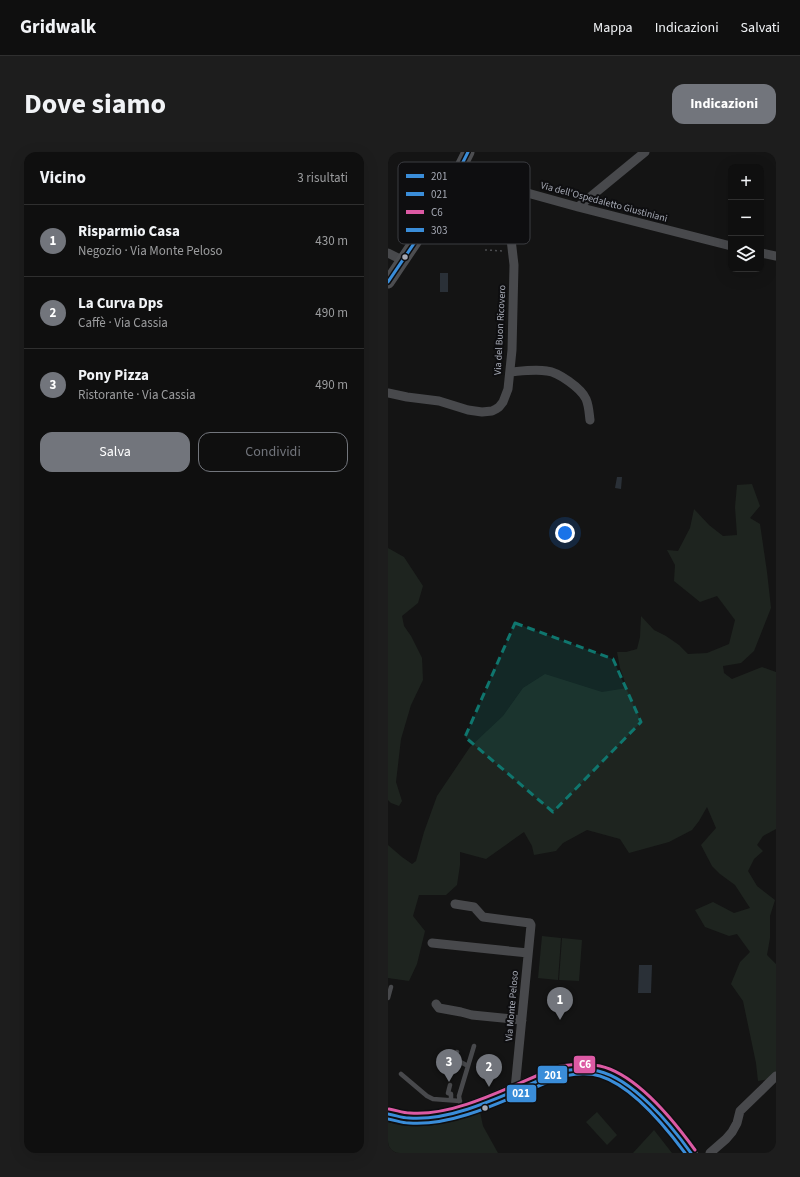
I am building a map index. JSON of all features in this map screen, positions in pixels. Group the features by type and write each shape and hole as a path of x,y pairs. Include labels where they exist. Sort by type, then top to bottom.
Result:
{"main road":[{"path":"388,1114 400,1118 419,1119 438,1116 461,1106 469,1109 550,1075 568,1069 588,1068 608,1073 624,1081 644,1098 669,1124 691,1153"}],"street":[{"path":"463,162 468,152"},
{"path":"578,207 645,152"},
{"name":"Via dell'Ospedaletto Giustiniani","path":"530,194 728,245"},
{"path":"388,282 413,244"},
{"name":"Via del Buon Ricovero","path":"388,393 439,401 476,412 488,412 499,407 503,402 508,389 510,372 514,265 511,244"},
{"path":"388,253 402,260"},
{"path":"764,254 776,256"},
{"path":"510,372 545,371 552,372 562,377 580,391 585,397 590,420"},
{"name":"Via Monte Peloso","path":"455,904 474,906 483,917 530,923 531,925 515,1089"},
{"path":"432,943 528,953"},
{"path":"436,1004 439,1008 472,1015 522,1020"},
{"path":"710,1153 732,1132 737,1123 741,1110 776,1076"}],"lane":[{"path":"388,998 391,987"},
{"path":"461,1106 459,1096 474,1046"},
{"path":"457,1052 455,1056 456,1059 468,1066"},
{"path":"402,1074 427,1096 433,1099 451,1100 461,1106"},
{"path":"450,1085 448,1092 451,1094 451,1100"}],"path":[{"path":"485,250 512,251"}],"highlighted area":[{"path":"515,623 613,659 641,722 553,812 465,737"}],"shaded area":[{"path":"440,273 448,273 448,292 440,292"},
{"path":"617,477 622,477 621,489 615,488"},
{"path":"752,484 760,506 750,518 760,524 771,608 754,651 741,663 723,666 724,673 732,679 762,667 776,672 776,829 763,836 757,845 763,851 754,859 748,871 757,886 775,900 770,916 770,938 767,955 776,964 776,1073 770,1079 758,1081 756,1063 743,1001 731,984 740,962 750,952 737,934 729,936 705,927 695,910 713,902 734,913 750,908 735,885 712,866 701,845 716,828 707,807 692,830 669,842 629,853 620,839 587,830 563,843 556,851 534,855 532,846 524,832 486,859 460,852 457,885 446,895 419,895 413,916 425,931 417,964 409,981 388,978 388,845 412,864 416,861 424,832 437,796 470,747 503,716 523,688 545,674 602,692 627,688 620,668 617,652 626,652 637,649 640,637 641,616 654,630 679,645 688,654 707,653 729,644 735,620 717,596 700,602 674,581 675,565 667,550 678,551 690,528 694,509 709,525 723,536 737,535 735,507 737,485"},
{"path":"388,548 404,557 423,586 418,603 402,616 404,626 422,658 423,680 411,705 401,739 396,782 402,801 399,806 388,800"},
{"path":"542,936 561,938 558,980 538,978"},
{"path":"562,938 582,940 579,981 559,980"},
{"path":"639,965 652,965 651,993 638,993"},
{"path":"480,1112 483,1126 498,1153 388,1153 388,1122 411,1126 434,1125 458,1120"},
{"path":"597,1112 617,1135 607,1145 586,1122"},
{"path":"654,1130 672,1153 633,1153"}],"transit line":[{"name":"303","path":"463,162 468,152"},
{"name":"303","path":"388,282 414,244"},
{"name":"C6","path":"389,1109 405,1113 428,1113 447,1110 486,1097 560,1066 580,1064 595,1065 614,1071 627,1078 640,1088 665,1113 695,1150"},
{"name":"201","path":"388,1114 404,1118 428,1118 447,1115 487,1102 562,1071 589,1069 611,1076 638,1093 662,1117 691,1153"},
{"name":"021","path":"388,1119 404,1123 428,1123 448,1120 488,1107 563,1076 591,1074 612,1081 624,1088 636,1098 658,1119 685,1153"}],"place":[{"name":"Risparmio Casa","path":"560,1020"},
{"name":"Pony Pizza","path":"449,1082"},
{"name":"La Curva Dps","path":"489,1087"}]}
